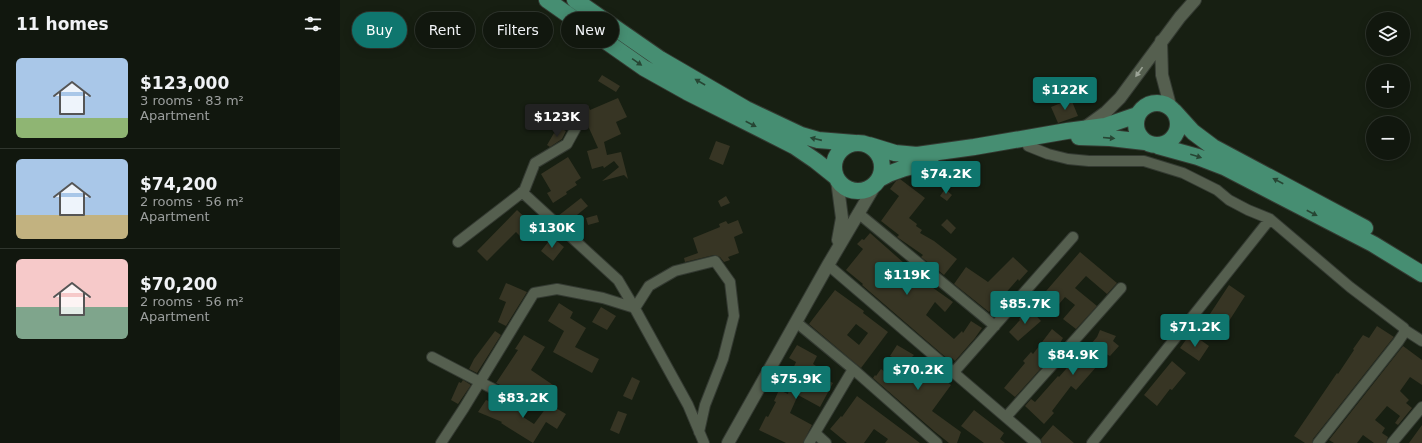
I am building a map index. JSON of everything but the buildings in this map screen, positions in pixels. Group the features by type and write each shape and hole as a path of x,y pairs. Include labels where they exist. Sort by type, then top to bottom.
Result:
{"highway":[{"path":"547,0 644,68 686,92 800,150 816,161 836,178 842,186 849,190 864,190 871,187 878,180 898,169 907,166 974,158 1055,140 1081,137 1110,138 1152,144 1212,162 1235,172 1373,244 1422,274"},
{"path":"575,0 660,59 746,108 801,135 818,140 862,144 895,153 917,155 974,147 1067,130 1105,126 1137,115"},
{"path":"1173,110 1177,117 1177,130 1170,141 1152,144 1141,138 1135,127 1137,115 1141,110 1153,103 1166,105 1173,110 1193,132 1214,147 1331,209 1422,261"},
{"path":"836,178 834,162 841,149 847,145 862,144 874,149 881,160 882,166 878,180"}],"street":[{"path":"1082,129 1106,112 1120,98 1180,16 1195,0"},
{"path":"1161,41 1162,75 1173,110"},
{"path":"458,242 522,192 535,164 567,144 579,122"},
{"path":"1028,146 1048,154 1068,159 1089,161 1144,161 1183,173 1217,190 1229,200 1270,219 1350,287 1381,309 1405,330 1422,341"},
{"path":"831,259 840,235 842,218 836,178"},
{"path":"728,443 831,259 878,180"},
{"path":"522,192 618,280 688,405 704,443"},
{"path":"858,213 995,326"},
{"path":"1092,443 1270,219"},
{"path":"954,372 1073,237"},
{"path":"831,259 954,372 1036,443"},
{"path":"635,308 649,286 675,271 715,261 730,282 734,316 723,359 705,405 699,432"},
{"path":"1006,417 1121,288"},
{"path":"440,443 480,382 534,293 557,289 603,298 635,308"},
{"path":"796,322 853,369 937,443"},
{"path":"1318,443 1398,342 1405,330"},
{"path":"432,357 522,404 533,397"},
{"path":"809,443 853,369"},
{"path":"1392,443 1422,407"},
{"path":"815,433 826,443"}]}
